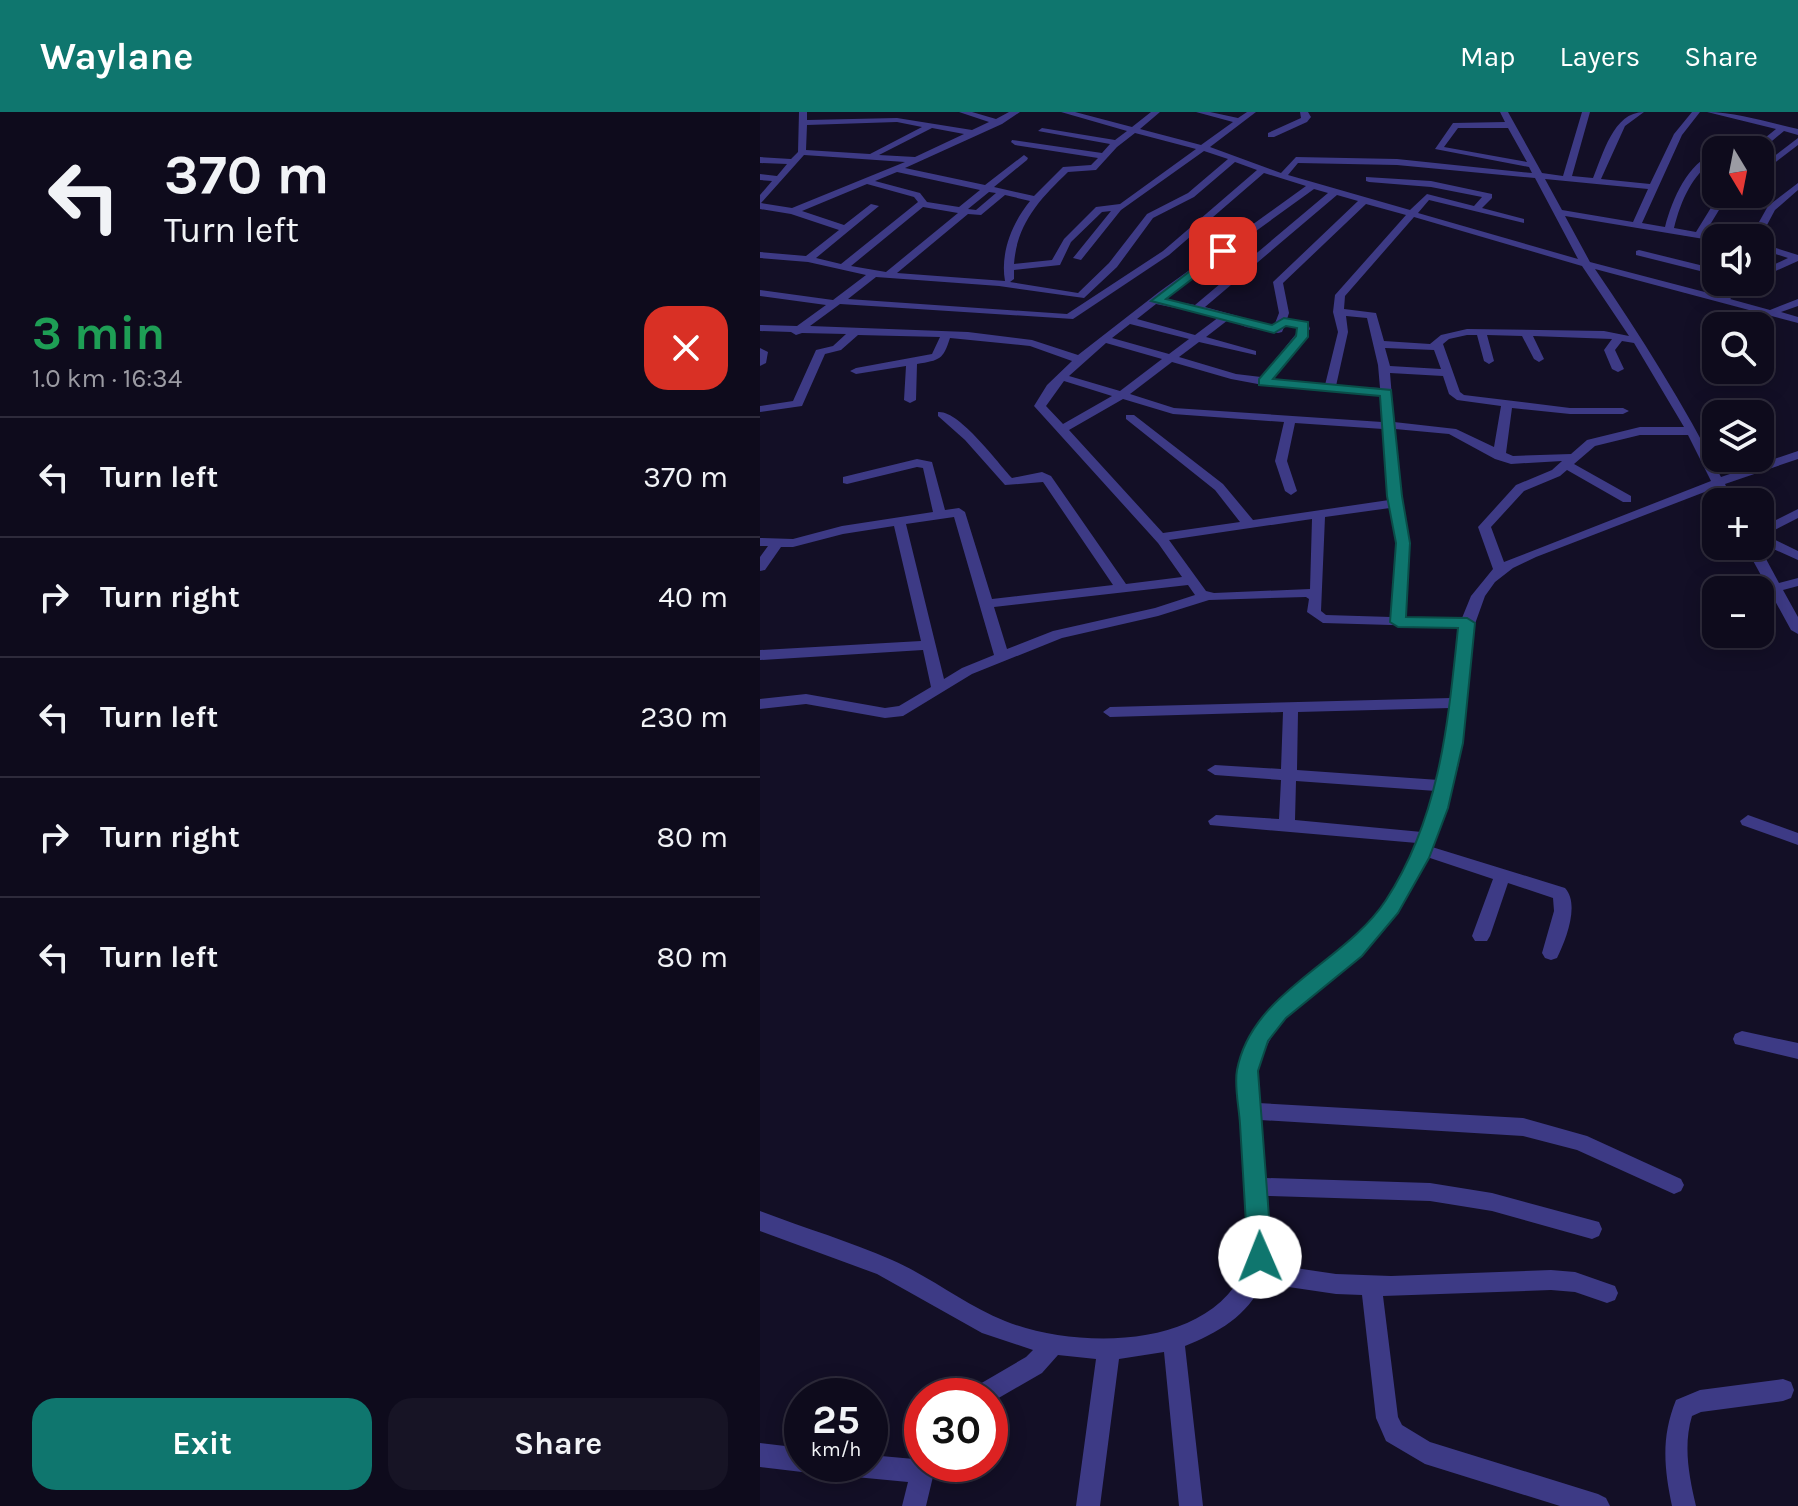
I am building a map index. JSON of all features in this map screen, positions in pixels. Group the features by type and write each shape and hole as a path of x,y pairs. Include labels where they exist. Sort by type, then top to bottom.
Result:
{"street":[{"path":"803,112 802,152 760,203 846,229"},
{"path":"963,112 999,122"},
{"path":"793,211 897,169 1016,112"},
{"path":"1065,112 1206,148 1282,177 1767,312"},
{"path":"1010,284 1009,247 1035,199 1066,169 1091,169 1134,128 1156,112"},
{"path":"1200,112 1238,121"},
{"path":"1078,258 1117,209 1252,112"},
{"path":"1271,135 1304,120 1307,117 1304,112"},
{"path":"1504,112 1586,264 1638,341 1692,431 1720,488"},
{"path":"1567,177 1586,112"},
{"path":"1596,181 1621,125 1640,112"},
{"path":"1636,225 1678,134 1696,112"},
{"path":"1711,112 1732,114 1798,132"},
{"path":"804,123 890,119 974,133"},
{"path":"1081,138 1106,120"},
{"path":"1512,125 1456,125 1439,149 1567,177 1653,187"},
{"path":"872,154 930,126"},
{"path":"1773,136 1783,128"},
{"path":"1042,131 1117,143"},
{"path":"1774,160 1798,141"},
{"path":"1015,142 1103,156"},
{"path":"802,152 872,154 917,160"},
{"path":"888,275 1024,158"},
{"path":"760,255 808,259 874,274 1010,284 1082,295 1124,252 1150,216 1191,195 1234,158"},
{"path":"760,160 795,162"},
{"path":"1282,177 1296,160 1538,171"},
{"path":"1284,322 1278,282 1361,199 1372,162"},
{"path":"1669,231 1683,187 1702,166"},
{"path":"897,169 1035,199"},
{"path":"761,294 1069,317 1166,253 1263,169"},
{"path":"760,177 780,179"},
{"path":"1369,179 1431,184 1489,196 1477,208"},
{"path":"867,181 917,195 922,203 980,212 1002,193"},
{"path":"1207,596 1160,537 1040,403 1078,359 1103,339 1313,185"},
{"path":"1760,224 1778,199 1798,186"},
{"path":"1197,309 1336,191"},
{"path":"1330,389 1333,362 1343,328 1338,312 1340,295 1431,196 1521,221"},
{"path":"843,267 922,203"},
{"path":"808,259 874,206"},
{"path":"1009,268 1056,263 1067,241 1087,219 1101,208 1117,209"},
{"path":"1699,235 1715,208"},
{"path":"1561,213 1702,236"},
{"path":"1630,276 1649,228"},
{"path":"1774,251 1797,258"},
{"path":"1639,253 1702,269"},
{"path":"1774,269 1797,258"},
{"path":"796,332 874,274"},
{"path":"1722,300 1728,296"},
{"path":"1156,301 1274,330 1284,322 1304,325 1305,329 1263,382"},
{"path":"1773,312 1798,302"},
{"path":"1338,312 1372,315 1380,344 1403,543 1398,622"},
{"path":"1774,314 1798,320"},
{"path":"1062,429 1119,397 1227,316"},
{"path":"1129,320 1252,353"},
{"path":"760,328 796,332 946,334 1032,343 1078,359"},
{"path":"1380,344 1428,347 1459,332 1619,337 1638,341"},
{"path":"1481,332 1489,361"},
{"path":"760,409 798,404 820,352 837,348 854,333"},
{"path":"1526,333 1539,359"},
{"path":"856,371 939,355 946,334"},
{"path":"1618,369 1609,350 1619,337"},
{"path":"1103,339 1171,360 1263,382 1386,392"},
{"path":"1437,343 1457,396 1587,412 1623,411"},
{"path":"760,351 763,352 760,363"},
{"path":"910,400 912,361"},
{"path":"1384,369 1448,373"},
{"path":"1061,377 1119,397 1188,414 1452,431 1499,456 1523,461 1571,461 1627,499"},
{"path":"1499,456 1507,404"},
{"path":"942,414 969,434 980,454 1009,482 1015,484 1039,476 1047,479 1122,588"},
{"path":"1130,417 1219,487 1250,525"},
{"path":"1290,420 1281,461 1291,491"},
{"path":"1501,572 1485,524 1520,488 1571,461 1591,443 1620,434 1692,431"},
{"path":"760,1221 902,1275 953,1306 1019,1336 1079,1350 1174,1343 1233,1306 1251,1285 1260,1257 1248,1071 1259,1037 1278,1012 1355,950 1392,908 1425,844 1455,743 1467,623 1476,598 1501,572 1556,545 1716,481 1798,455"},
{"path":"847,480 917,463 928,465 940,514"},
{"path":"1160,537 1396,503"},
{"path":"1774,528 1798,513"},
{"path":"760,542 776,544 899,520 960,514 1002,656"},
{"path":"1319,514 1314,612 1323,619 1467,623"},
{"path":"899,520 939,689"},
{"path":"1774,543 1798,556"},
{"path":"760,567 776,544"},
{"path":"1760,560 1798,630"},
{"path":"988,604 1192,580"},
{"path":"1775,588 1798,582"},
{"path":"760,704 806,699 895,713 912,707 1002,656 1074,629 1158,612 1207,596 1299,592 1316,597"},
{"path":"760,655 928,645"},
{"path":"1110,712 1459,703"},
{"path":"1287,825 1291,708"},
{"path":"1215,770 1444,786"},
{"path":"1216,821 1287,825 1425,844 1503,875 1550,889 1563,897 1563,911 1551,953"},
{"path":"1748,821 1798,839"},
{"path":"1481,936 1503,875"},
{"path":"1742,1039 1798,1051"},
{"path":"1250,1111 1523,1127 1580,1142 1674,1185"},
{"path":"1257,1187 1430,1192 1492,1202 1592,1229"},
{"path":"1255,1272 1336,1284 1371,1285 1551,1280 1575,1282 1607,1293"},
{"path":"1371,1285 1387,1418 1394,1433 1425,1452 1598,1506"},
{"path":"1174,1343 1191,1506"},
{"path":"1008,1380 1034,1365 1054,1344"},
{"path":"1088,1506 1109,1348"},
{"path":"1684,1506 1674,1448 1678,1420 1684,1408 1700,1401 1783,1390"},
{"path":"760,1455 784,1458"},
{"path":"914,1506 920,1482"}],"route":[{"path":"1223,251 1156,301 1218,313 1274,330 1280,329 1284,322 1304,325 1302,337 1263,382 1386,392 1394,496 1403,543 1398,622 1467,623 1455,743 1439,808 1420,858 1392,908 1355,950 1278,1012 1259,1037 1248,1071 1260,1257"}]}
